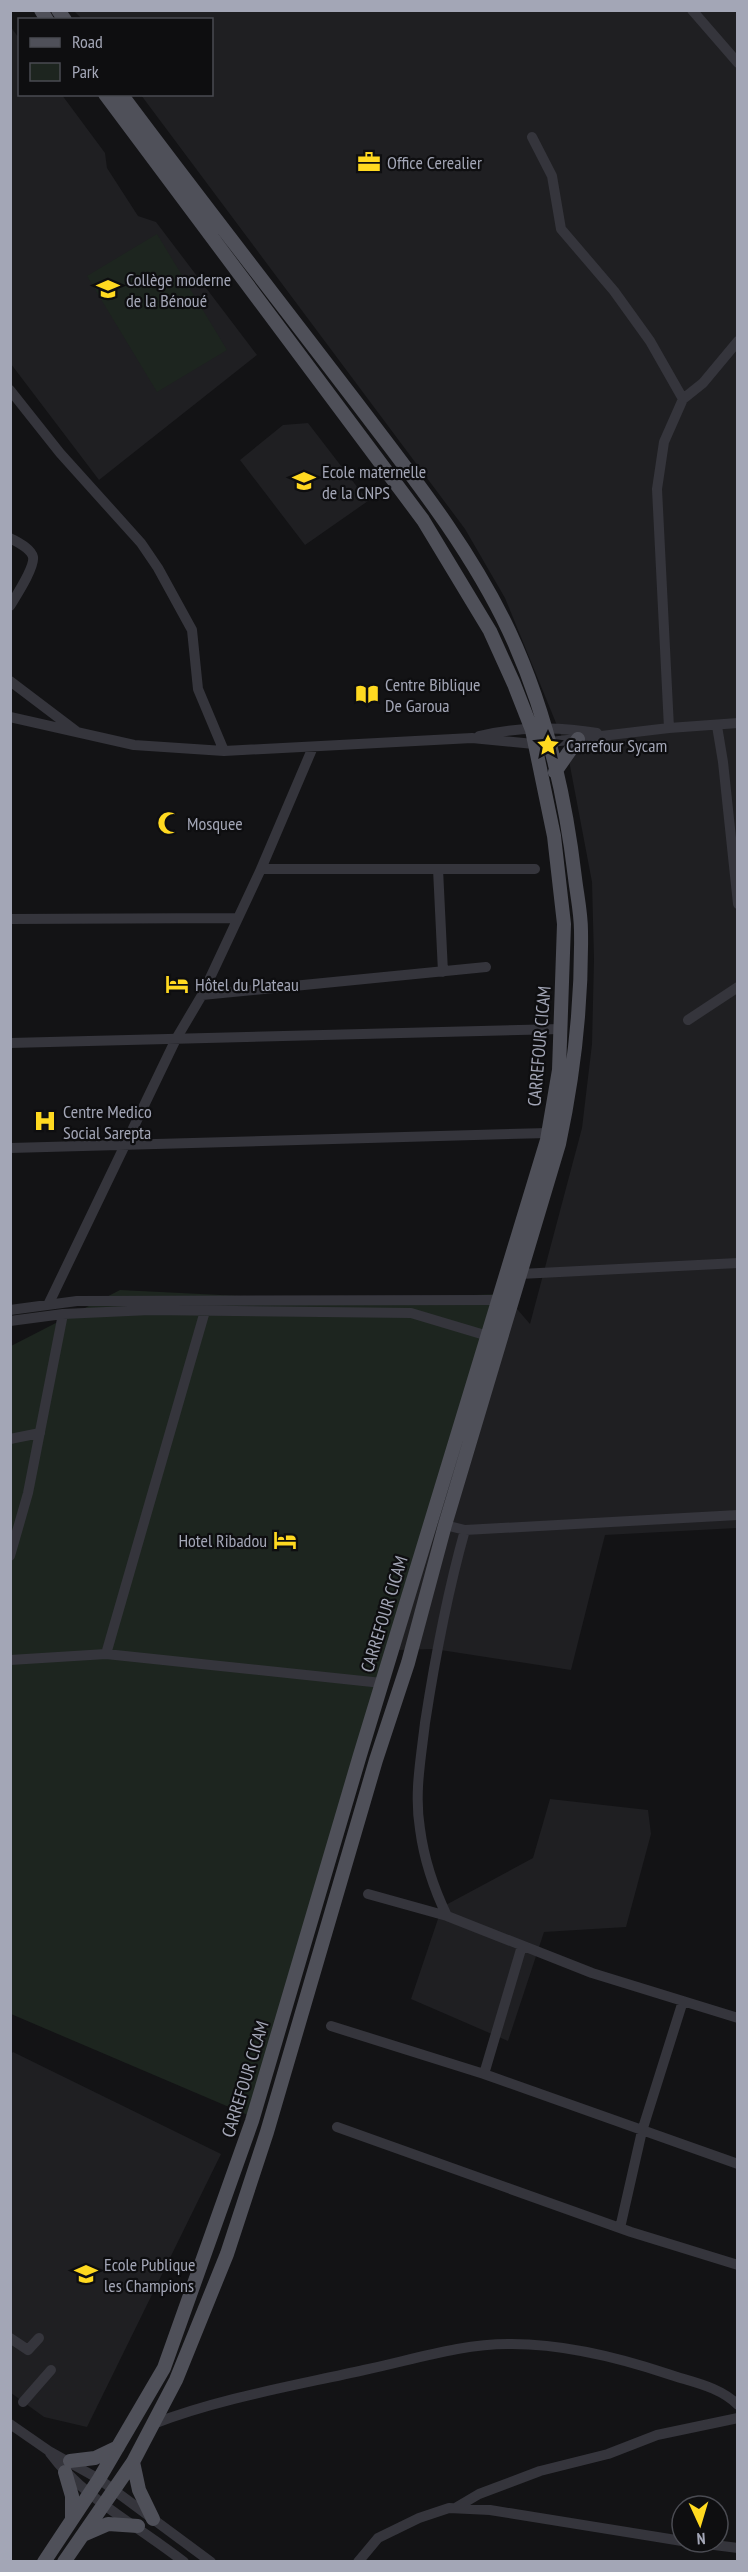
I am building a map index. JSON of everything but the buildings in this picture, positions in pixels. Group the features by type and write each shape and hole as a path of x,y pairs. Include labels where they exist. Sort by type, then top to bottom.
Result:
{"main road":[{"path":"107,96 173,174"},
{"path":"64,2562 133,2462 180,2370 227,2254 245,2199 408,1663 445,1525 559,1144 570,1094 576,1044 581,929 571,841 555,772 490,631 423,520 173,174 122,96"},
{"name":"CARREFOUR CICAM","path":"44,2562 99,2479 164,2368 252,2121 548,1134 559,1070 564,924 540,737"},
{"path":"555,772 578,740"},
{"path":"71,2522 72,2496 67,2466 95,2458 118,2447"},
{"path":"133,2462 139,2490 153,2519"},
{"path":"83,2535 108,2524 138,2526"}],"street":[{"path":"692,10 738,63"},
{"path":"532,137 552,176 561,229 620,300 650,341 683,399"},
{"path":"669,728 657,489 664,442 683,399 703,382 738,341"},
{"path":"11,392 60,453 141,543 158,568 192,630 198,689 224,751"},
{"path":"10,538 29,550 33,557 32,565 10,606"},
{"path":"10,681 79,734"},
{"path":"10,717 134,745 224,751 472,738 500,731 578,740 603,735 738,723"},
{"path":"717,726 738,904"},
{"path":"540,737 571,729 603,735"},
{"path":"48,1305 176,1039 202,995 261,869 313,747"},
{"path":"261,869 535,869"},
{"path":"438,869 443,972"},
{"path":"10,919 237,918"},
{"path":"202,995 486,967"},
{"path":"688,1020 738,987"},
{"path":"10,1043 561,1029"},
{"path":"10,1148 548,1134"},
{"path":"520,1274 738,1263"},
{"path":"10,1310 77,1301 499,1300"},
{"path":"106,1654 205,1311"},
{"path":"10,1321 63,1314 205,1311 411,1313 488,1336"},
{"path":"10,1556 28,1493 63,1314"},
{"path":"10,1439 40,1433"},
{"path":"445,1525 465,1530 738,1515"},
{"path":"447,1916 435,1890 419,1828 417,1783 432,1674 465,1530"},
{"path":"10,1660 106,1654 382,1683"},
{"path":"368,1894 447,1916 592,1973 738,2018"},
{"path":"484,2074 522,1946"},
{"path":"620,2228 642,2131 683,2001"},
{"path":"331,2026 484,2074 738,2163"},
{"path":"337,2127 620,2228 738,2265"},
{"path":"10,2338 28,2350 39,2338"},
{"path":"153,2424 186,2411 257,2393 443,2352 511,2343 545,2345 598,2354 710,2387 738,2405"},
{"path":"23,2402 51,2370"},
{"path":"358,2562 378,2538 429,2514 457,2507 488,2490 540,2471 608,2454 657,2435 738,2418"},
{"path":"10,2424 67,2466 90,2493 138,2526 184,2562"},
{"path":"67,2466 99,2479 211,2562"},
{"path":"457,2507 490,2510 670,2539"}],"shaded area":[{"path":"74,11 737,11 737,1528 605,1535 571,1670 434,1649 398,1650 504,1294 530,1324 582,1128 592,1044 594,959 592,882 567,750 505,598 465,529 142,96 213,96 213,18 81,18"},
{"name":"Collège moderne de la Bénoué","path":"10,26 18,37 18,96 63,96 105,153 107,168 138,216 156,222 257,355 99,480 11,364"},
{"name":"Ecole maternelle de la CNPS","path":"308,423 368,501 305,545 240,460 283,425"},
{"path":"550,1799 648,1810 651,1834 626,1927 544,1932 508,2041 411,1999 442,1907 533,1858"},
{"name":"Ecole Publique les Champions","path":"13,2052 221,2154 87,2427 44,2417 11,2393 10,2055"}],"green space":[{"path":"157,234 227,350 157,392 87,276"},
{"path":"120,1290 318,1300 504,1294 257,2119 11,2014 11,1346"}],"place":[{"name":"Office Cerealier","path":"369,162"},
{"name":"Collège moderne de la Bénoué","path":"108,289"},
{"name":"Ecole maternelle de la CNPS","path":"304,481"},
{"name":"Centre Biblique De Garoua","path":"367,694"},
{"name":"Carrefour Sycam","path":"548,745"},
{"name":"Mosquee","path":"169,823"},
{"name":"Hôtel du Plateau","path":"177,984"},
{"name":"Centre Medico Social Sarepta","path":"45,1121"},
{"name":"Hotel Ribadou","path":"285,1540"},
{"name":"Ecole Publique les Champions","path":"86,2274"}]}
